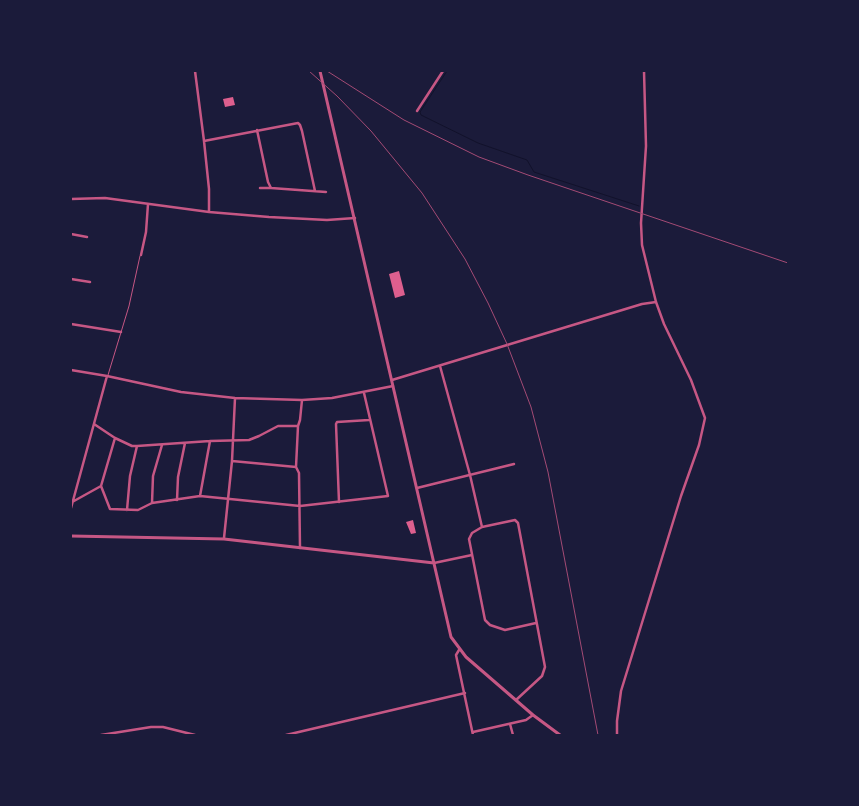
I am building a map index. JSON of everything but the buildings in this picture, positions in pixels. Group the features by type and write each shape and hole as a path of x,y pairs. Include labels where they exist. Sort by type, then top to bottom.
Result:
{"street":[{"path":"195,71 209,189 209,212"},
{"path":"320,71 451,637 459,650 515,700 560,735"},
{"path":"417,111 443,71"},
{"path":"617,735 621,691 681,496 699,446 705,418 691,380 664,324 656,302 640,232 646,146 644,71"},
{"path":"204,140 294,122 299,124 315,191"},
{"path":"257,130 268,182 271,188"},
{"path":"260,188 326,192"},
{"path":"71,199 105,198 209,212 327,220 355,218"},
{"path":"140,255 146,232 148,204"},
{"path":"71,234 87,237"},
{"path":"71,279 90,282"},
{"path":"392,380 642,304 656,302"},
{"path":"71,324 121,332"},
{"path":"440,366 470,475 482,527"},
{"path":"71,370 107,376 157,388 213,397 302,400 332,398 393,386"},
{"path":"71,508 107,376"},
{"path":"115,438 101,486 110,509 138,510 152,503 200,496 300,506 388,496 364,393"},
{"path":"224,539 232,461 235,398"},
{"path":"300,548 299,473 296,467 298,426 302,400"},
{"path":"339,502 336,424 337,422 370,420"},
{"path":"94,424 115,438 132,446 254,438 278,426 298,426"},
{"path":"200,496 210,440"},
{"path":"177,500 178,477 185,443"},
{"path":"152,503 153,476 162,445"},
{"path":"127,510 130,476 137,446"},
{"path":"232,461 296,467"},
{"path":"417,488 514,464"},
{"path":"73,501 101,486"},
{"path":"515,700 542,676 545,667 518,523 515,520 482,527 472,532 469,539 486,620 490,625 505,630 536,623"},
{"path":"71,536 224,539 434,563 472,555"},
{"path":"459,650 456,655 473,733 528,719 533,715"},
{"path":"286,735 465,693"},
{"path":"510,724 514,735"},
{"path":"101,735 151,727 163,727 196,735"}],"lane":[{"path":"107,376 129,306 140,255"}],"waterway":[{"path":"447,71 420,112 421,115 478,143 527,160 534,172 639,206"}],"railway":[{"path":"309,71 337,96 371,131 422,193 465,259 507,344 531,407 548,472 598,735"},
{"path":"327,71 404,120 479,157 788,263"}]}
